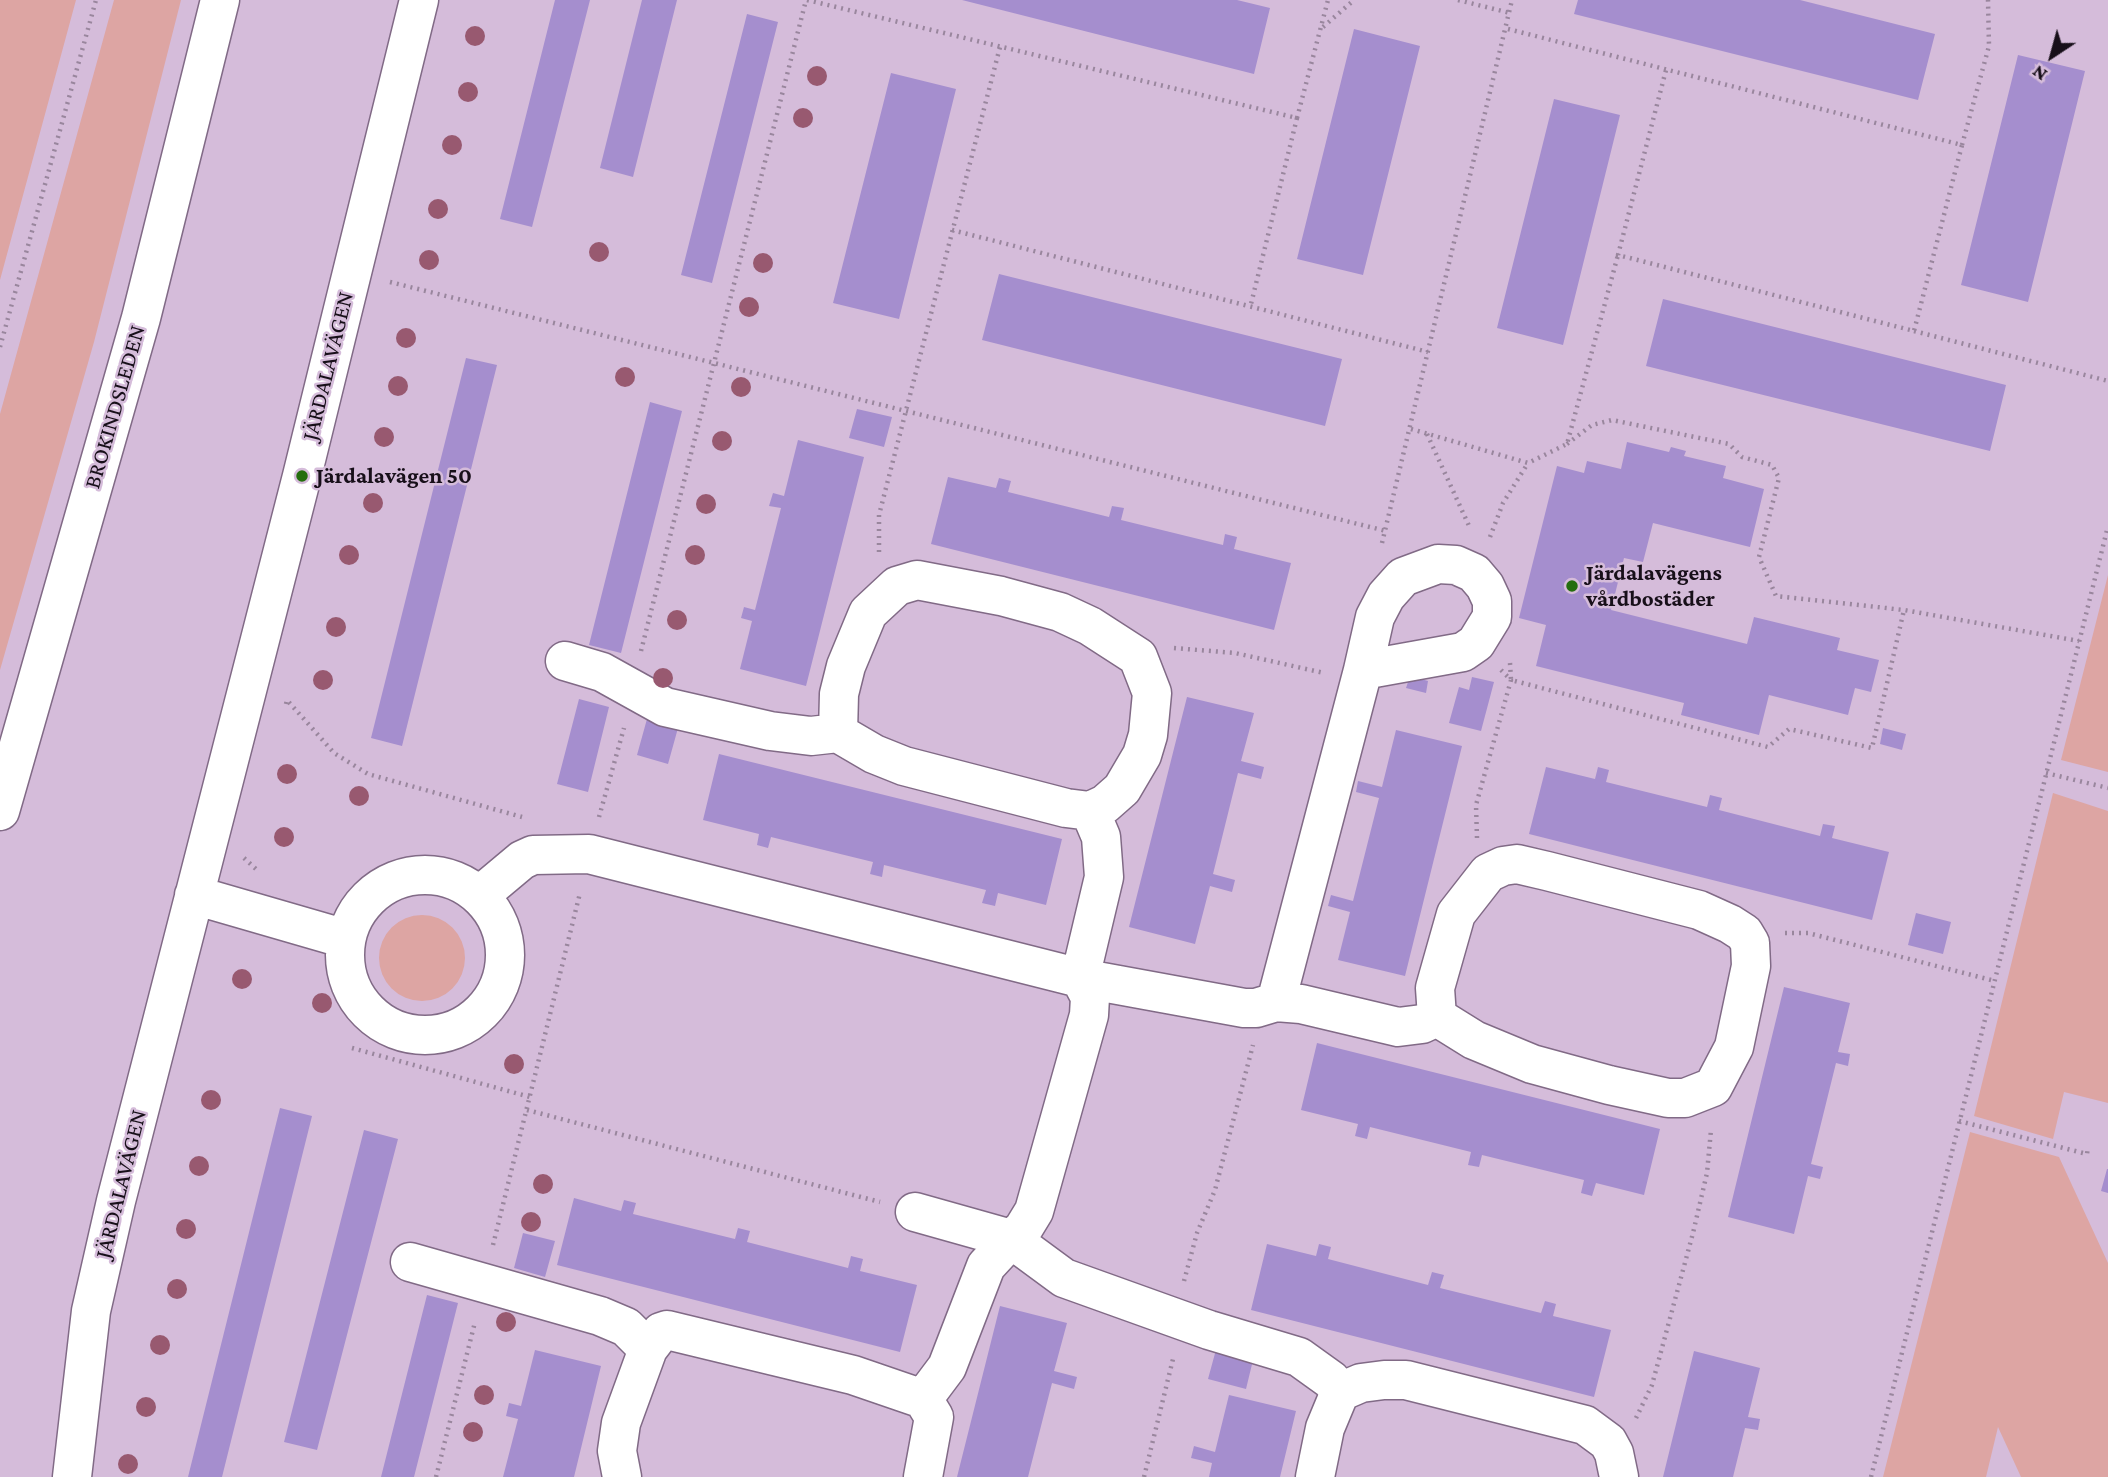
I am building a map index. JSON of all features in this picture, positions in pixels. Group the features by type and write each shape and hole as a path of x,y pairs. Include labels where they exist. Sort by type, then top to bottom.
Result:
{"street":[{"name":"BROKINDSLEDEN","path":"0,811 141,318 220,0"},
{"name":"JÄRDALAVÄGEN","path":"72,1477 91,1311 419,0"},
{"path":"1276,1002 1375,617 1386,596 1403,578 1438,564 1456,565 1474,573 1485,586 1492,601 1492,617 1476,643 1463,652 1361,676"},
{"path":"565,661 602,672 665,708 770,731 811,736 838,733 874,754 904,766 1066,808 1090,811 1105,804 1122,789 1142,755 1148,735 1152,693 1138,657 1090,625 1037,605 917,580 891,590 868,613 856,638 839,694 838,733"},
{"path":"923,1399 947,1367 986,1266 1023,1229 1034,1211 1089,1015 1090,997 1080,978 1104,877 1101,837 1090,811"},
{"path":"479,896 522,860 548,854 589,854 1080,978 1244,1008 1256,1008 1276,1002 1301,1004 1398,1027 1422,1024 1437,1017"},
{"path":"1517,864 1699,910 1730,924 1744,933 1751,943 1751,966 1734,1047 1713,1087 1685,1098 1668,1098 1609,1085 1504,1053 1474,1040 1437,1017 1435,988 1449,932 1468,895 1488,873 1503,866 1517,864"},
{"path":"419,875 441,877 461,884 479,896 493,913 502,932 505,954 503,975 494,995 481,1012 464,1025 443,1033 421,1035 400,1031 379,1021 363,1006 351,986 345,963 346,939 362,905 379,890 398,880 419,875"},
{"path":"194,895 346,939"},
{"path":"915,1212 1011,1239 1064,1278 1209,1330 1299,1357 1331,1380 1340,1392"},
{"path":"410,1262 612,1321 626,1327 648,1349"},
{"path":"622,1477 617,1451 621,1423 648,1349 661,1332 667,1330 853,1375 923,1399 934,1417 923,1477"},
{"path":"1315,1477 1325,1428 1340,1392 1361,1384 1406,1380 1585,1425 1614,1460"}],"path":[{"path":"0,346 96,0"},
{"path":"436,1477 589,854 633,690 806,0 1297,118"},
{"path":"1250,308 1328,0"},
{"path":"1321,29 1353,0"},
{"path":"1458,0 1510,13"},
{"path":"1914,331 1989,46 1988,0"},
{"path":"1508,29 1962,145"},
{"path":"891,590 880,556 879,515 1000,47"},
{"path":"1567,444 1665,70"},
{"path":"952,230 1428,352"},
{"path":"1618,255 2108,381"},
{"path":"351,272 1386,531"},
{"path":"1411,429 1528,463 1567,444 1592,425 1612,420 1729,444 1742,457 1772,465 1779,478 1759,557 1776,596 1904,610 2079,641"},
{"path":"1427,433 1482,556 1474,573"},
{"path":"1871,1477 2108,526"},
{"path":"1476,643 1511,680 1768,747 1789,729 1872,748 1904,610"},
{"path":"1138,657 1171,648 1201,649 1361,676"},
{"path":"1488,873 1475,826 1476,805 1511,680"},
{"path":"283,710 287,700 334,753 368,774 528,818"},
{"path":"2046,773 2108,788"},
{"path":"243,852 245,861 265,876"},
{"path":"1751,943 1785,933 1808,933 1995,981"},
{"path":"352,1048 530,1097"},
{"path":"1614,1460 1652,1385 1707,1173 1711,1133 1706,1091"},
{"path":"527,1110 915,1212"},
{"path":"1959,1121 2087,1154 2088,1147"}],"shaded area":[{"path":"0,0 76,0 0,280"},
{"path":"114,0 181,0 94,342 0,670 0,414"},
{"path":"2108,575 2108,772 2061,760"},
{"path":"2053,793 2108,811 2108,1103 2064,1092 2053,1139 1974,1116"},
{"path":"422,915 438,919 452,928 461,942 465,958 461,974 452,988 438,997 422,1001 406,997 392,988 383,974 379,958 383,942 392,928 406,919"},
{"path":"1970,1132 2059,1157 2108,1263 2108,1477 2021,1477 1998,1427 1986,1477 1883,1477"}],"building":[{"path":"555,0 590,0 532,227 500,219"},
{"path":"642,0 677,0 633,177 600,168"},
{"path":"962,0 1237,0 1270,8 1254,74"},
{"path":"1578,0 1800,0 1935,34 1918,100 1574,14"},
{"path":"747,14 778,22 712,283 681,275"},
{"path":"1354,29 1420,46 1363,275 1297,259"},
{"path":"2018,55 2085,71 2028,302 1961,285"},
{"path":"891,73 956,89 899,319 833,303"},
{"path":"1554,99 1620,115 1563,345 1497,328"},
{"path":"999,274 1342,359 1325,426 982,340"},
{"path":"1663,299 2006,385 1990,451 1646,366"},
{"path":"466,358 497,365 402,746 371,738"},
{"path":"650,402 682,411 621,653 589,645"},
{"path":"857,409 892,417 884,447 849,438"},
{"path":"798,440 864,457 806,686 740,669 752,621 741,618 744,607 755,610 781,508 769,506 773,493 784,496"},
{"name":"Järdalavägens vårdbostäder","path":"1627,442 1669,452 1671,447 1686,451 1684,456 1726,466 1723,478 1764,489 1750,547 1653,523 1643,562 1624,558 1611,610 1747,644 1754,617 1840,638 1837,650 1879,660 1871,692 1855,688 1848,715 1769,695 1759,735 1681,715 1684,703 1536,666 1546,625 1519,618 1557,466 1584,473 1587,461 1621,469"},
{"path":"948,477 996,488 999,478 1011,481 1008,492 1109,517 1112,506 1124,508 1121,520 1223,545 1225,534 1237,537 1234,549 1291,563 1274,630 931,544"},
{"path":"1410,676 1428,681 1426,693 1406,688"},
{"path":"1472,677 1494,682 1481,731 1449,723 1459,687 1469,690"},
{"path":"1187,697 1254,713 1241,761 1264,767 1261,779 1238,773 1213,874 1235,880 1232,892 1210,886 1195,944 1129,927"},
{"path":"579,699 609,707 588,792 557,784"},
{"path":"647,719 678,728 668,764 637,755"},
{"path":"1883,728 1906,734 1902,750 1880,744"},
{"path":"1396,730 1462,746 1405,976 1338,960 1350,912 1328,906 1331,895 1353,901 1379,798 1356,792 1358,781 1382,787"},
{"path":"719,754 1062,839 1046,905 998,893 995,906 982,903 986,890 884,865 882,877 870,874 873,862 771,837 768,848 757,845 759,834 703,820"},
{"path":"1546,767 1595,779 1598,767 1609,770 1606,782 1707,807 1710,795 1722,798 1719,810 1820,836 1823,824 1835,826 1832,838 1889,852 1872,920 1529,834"},
{"path":"1916,913 1951,922 1943,954 1908,945"},
{"path":"1784,987 1850,1003 1838,1052 1850,1054 1848,1066 1836,1063 1811,1164 1823,1167 1820,1179 1808,1176 1794,1234 1728,1217"},
{"path":"1317,1043 1660,1129 1644,1195 1596,1183 1592,1196 1581,1193 1584,1180 1482,1155 1479,1167 1468,1165 1471,1152 1370,1127 1367,1139 1355,1136 1358,1124 1301,1110"},
{"path":"280,1108 312,1116 222,1477 188,1477"},
{"path":"364,1130 398,1139 317,1450 284,1442"},
{"path":"2108,1169 2108,1193 2101,1191"},
{"path":"574,1198 621,1211 624,1200 636,1203 633,1214 735,1239 738,1228 750,1231 747,1242 848,1268 851,1256 863,1259 860,1271 917,1285 900,1352 557,1265"},
{"path":"523,1233 555,1241 545,1277 514,1268"},
{"path":"1267,1244 1316,1256 1319,1244 1331,1247 1328,1259 1428,1285 1432,1272 1444,1275 1440,1288 1541,1313 1545,1301 1556,1304 1553,1316 1611,1330 1594,1397 1251,1310"},
{"path":"427,1295 458,1303 414,1477 381,1477"},
{"path":"1000,1306 1067,1323 1054,1371 1077,1377 1074,1389 1052,1383 1028,1477 957,1477"},
{"path":"1217,1346 1254,1356 1246,1389 1208,1379"},
{"path":"535,1350 601,1366 574,1477 503,1477 518,1419 506,1416 509,1403 521,1406"},
{"path":"1694,1351 1760,1368 1748,1417 1760,1419 1758,1430 1745,1428 1733,1477 1663,1477"},
{"path":"1229,1395 1296,1411 1280,1477 1209,1477 1212,1463 1191,1458 1194,1446 1215,1452"}],"place":[{"name":"Järdalavägen 50","path":"302,476"},
{"name":"Järdalavägens vårdbostäder","path":"1572,586"}]}
